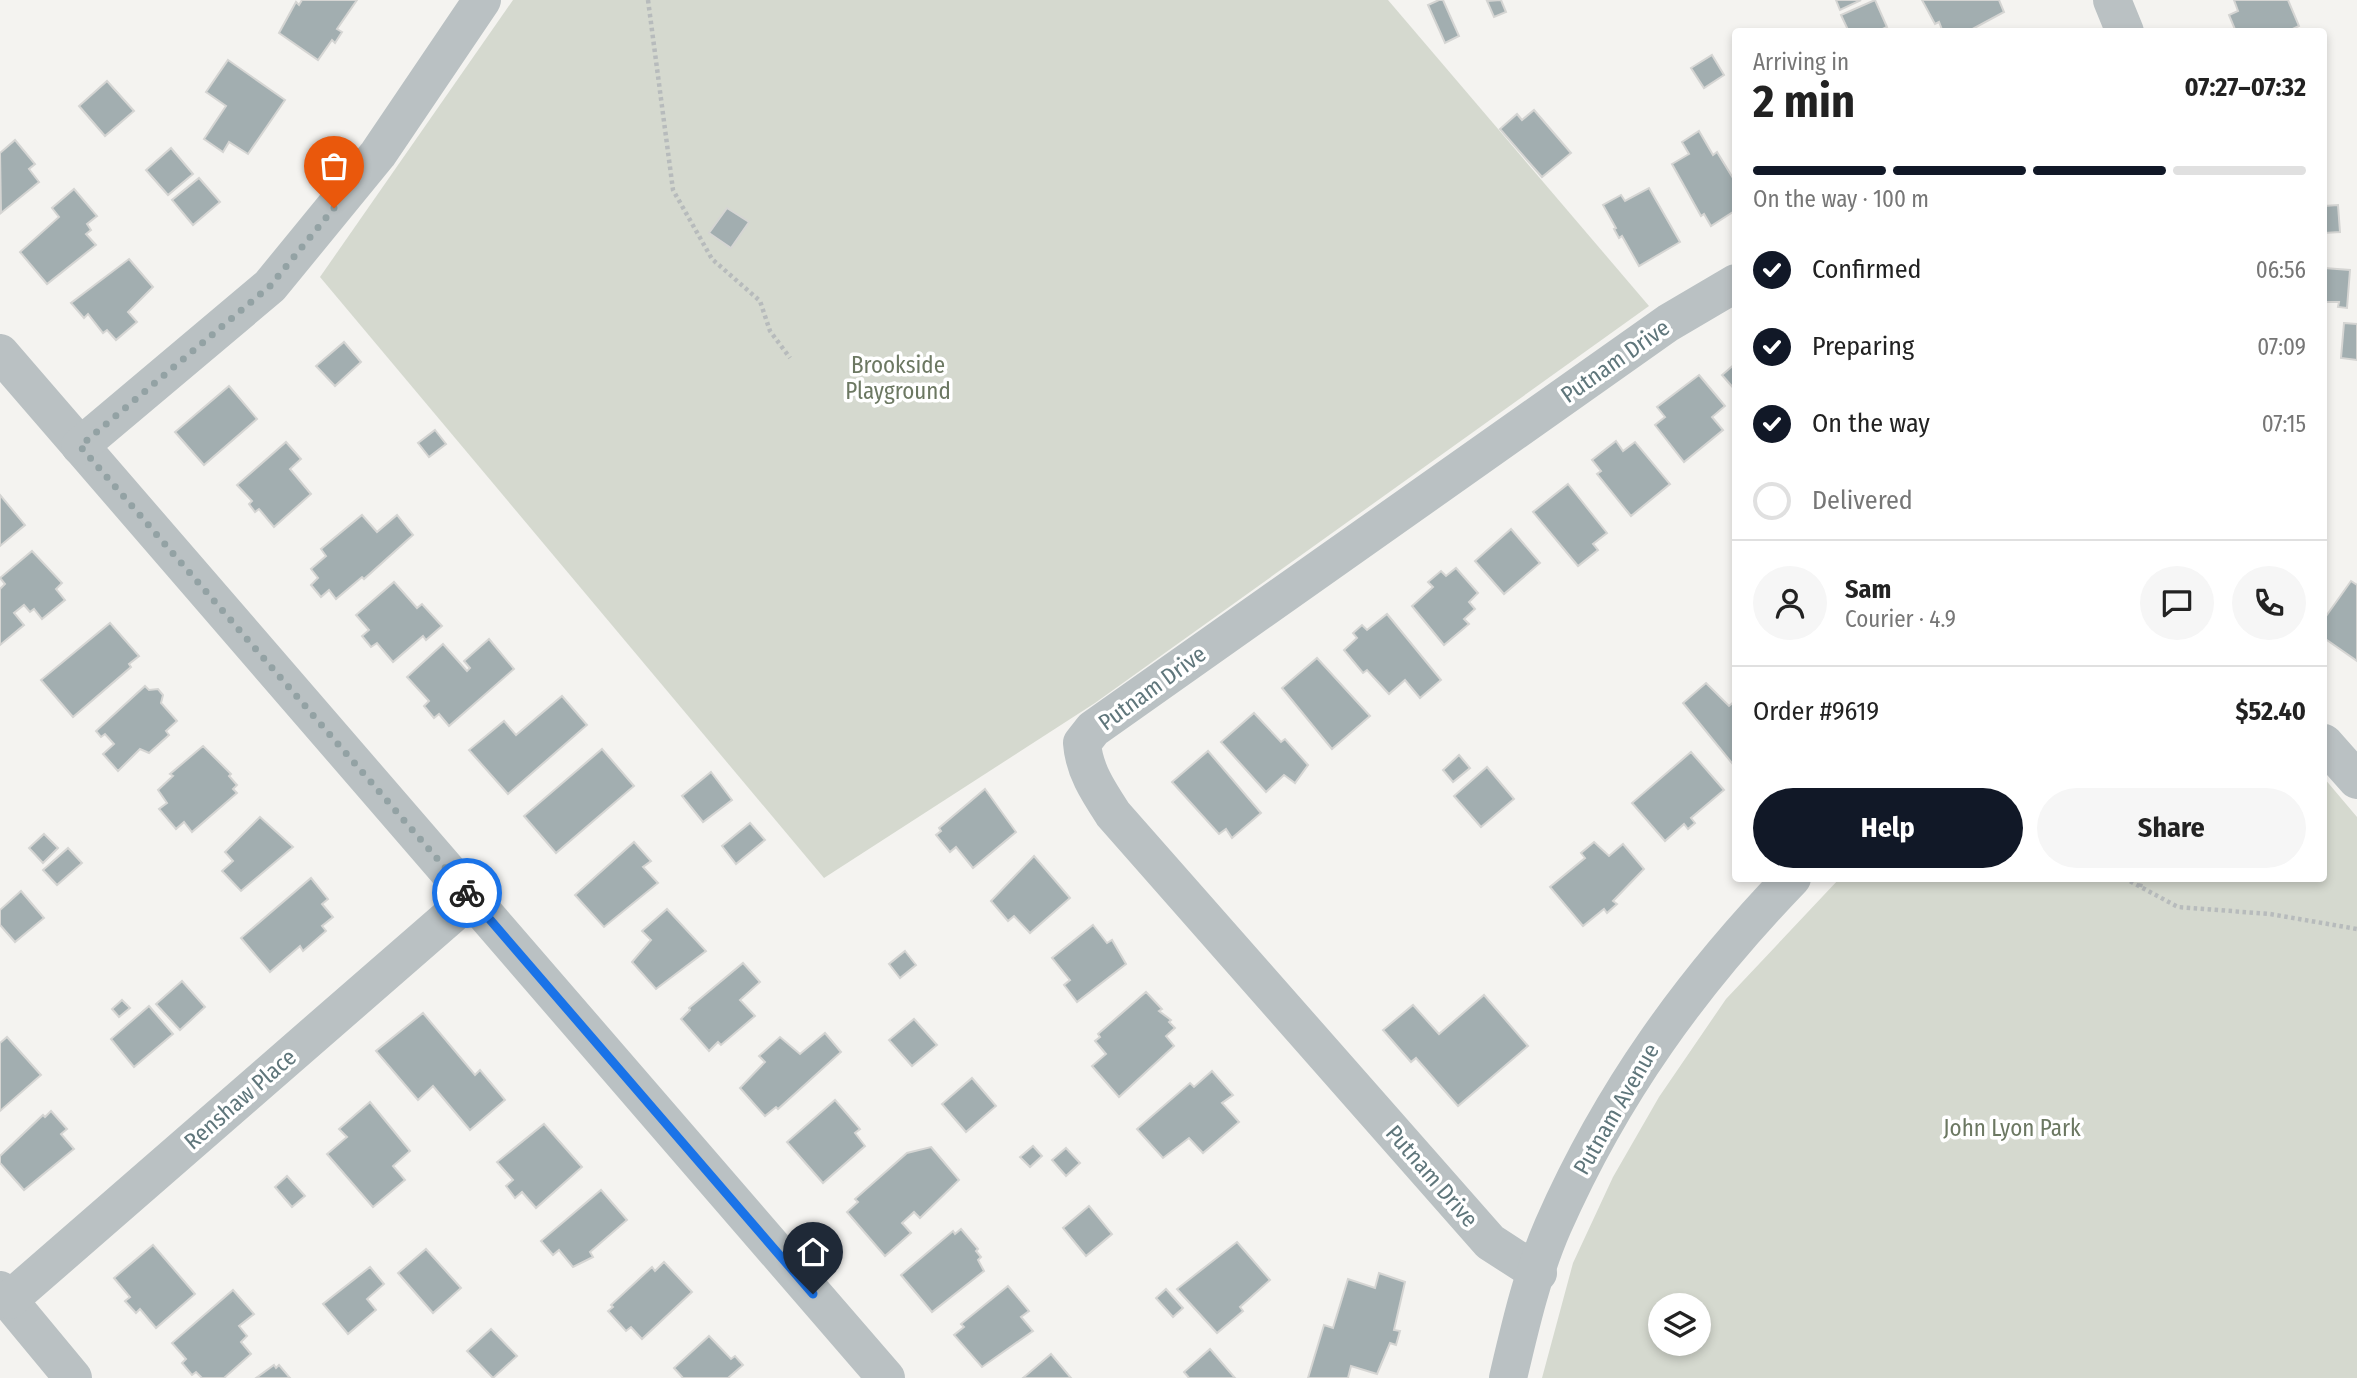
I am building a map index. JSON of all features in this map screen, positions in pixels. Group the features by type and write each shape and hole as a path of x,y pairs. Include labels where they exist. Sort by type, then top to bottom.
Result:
{"street":[{"path":"80,446 270,286 378,154 482,0"},
{"path":"2112,0 2123,28"},
{"name":"Putnam Drive","path":"1538,1273 1490,1242 1113,814 1095,786 1083,759 1082,743 1093,729 1656,331 1732,285"},
{"path":"0,354 886,1378"},
{"path":"2327,746 2357,780"},
{"name":"Putnam Avenue","path":"1508,1378 1525,1306 1552,1228 1606,1116 1655,1039 1734,939 1788,882"},
{"name":"Renshaw Place","path":"5,1295 471,898"},
{"path":"5,1295 74,1378"}],"path":[{"path":"648,0 673,190 712,259 760,302 770,331 790,358"},
{"path":"2131,882 2178,907 2270,914 2357,929"},
{"path":"2140,887 2141,882"}],"green space":[{"name":"Brookside Playground","path":"513,0 1388,0 1649,306 1095,703 824,878 320,277"},
{"name":"John Lyon Park","path":"2327,782 2357,817 2357,1378 1542,1378 1573,1263 1613,1177 1659,1097 1726,999 1836,882 2327,882"}],"building":[{"path":"302,0 357,0 337,29 342,32 335,43 332,40 318,60 279,33 296,2 299,5"},
{"path":"1443,0 1459,36 1445,43 1428,5"},
{"path":"1501,0 1506,12 1494,17 1487,1"},
{"path":"1836,0 1861,0 1840,10"},
{"path":"1875,0 1887,27 1847,28 1841,15"},
{"path":"1922,0 1999,0 2004,12 1974,28 1941,28 1939,22 1935,24"},
{"path":"2234,0 2288,0 2299,26 2234,28 2229,15 2238,11"},
{"path":"1712,55 1724,75 1704,88 1691,68"},
{"path":"228,60 285,100 248,154 229,142 223,152 204,139 226,106 206,92"},
{"path":"107,81 134,111 105,136 79,106"},
{"path":"1534,110 1571,153 1542,177 1500,129 1517,114 1522,120"},
{"path":"1699,131 1713,155 1717,152 1732,176 1732,213 1711,226 1704,214 1701,216 1672,164 1689,154 1682,142"},
{"path":"15,140 35,164 29,169 39,182 1,213 0,153"},
{"path":"171,148 193,174 168,195 146,170"},
{"path":"199,178 220,202 193,225 172,200"},
{"path":"1649,188 1680,242 1639,266 1622,236 1619,238 1603,205 1621,195 1625,201"},
{"path":"74,189 97,216 87,224 91,230 86,234 96,245 47,284 20,252 59,217 52,208"},
{"path":"2338,205 2340,232 2327,233 2327,206"},
{"path":"727,208 749,222 731,248 709,233"},
{"path":"129,259 153,287 128,312 137,322 116,340 107,330 103,333 88,314 84,318 71,303"},
{"path":"2327,268 2350,270 2347,308 2338,307 2339,302 2327,302"},
{"path":"2344,323 2357,324 2357,360 2341,358"},
{"path":"344,342 361,362 335,386 316,366"},
{"path":"1732,366 1732,386 1722,375"},
{"path":"1699,375 1725,406 1712,417 1723,430 1684,462 1655,425 1665,417 1657,407"},
{"path":"229,386 257,419 204,465 175,432"},
{"path":"435,430 446,444 429,457 418,443"},
{"path":"1616,441 1623,451 1635,442 1670,484 1631,516 1597,474 1601,471 1592,460"},
{"path":"286,442 301,459 290,469 311,494 274,527 259,509 255,512 249,504 252,501 237,485"},
{"path":"1568,484 1607,533 1593,544 1598,550 1578,566 1533,512"},
{"path":"0,495 25,525 0,546"},
{"path":"362,515 377,532 397,515 413,535 364,579 362,577 336,599 329,590 321,597 311,585 318,578 311,569 326,556 321,549"},
{"path":"1511,529 1540,563 1504,594 1475,561"},
{"path":"32,551 62,583 56,589 65,600 42,619 34,609 30,612 24,605 14,613 24,625 0,645 0,589 5,584 0,578"},
{"path":"1456,568 1478,593 1469,602 1475,609 1464,619 1469,624 1444,645 1412,606 1433,587 1428,582 1441,571 1446,576"},
{"path":"2351,581 2357,585 2357,661 2327,640 2327,615"},
{"path":"394,582 417,608 422,604 442,626 426,640 423,636 393,662 377,643 371,647 362,636 369,630 356,615"},
{"path":"1387,614 1441,680 1420,698 1405,680 1389,694 1367,670 1363,673 1344,650 1357,638 1353,633 1362,625 1367,630"},
{"path":"110,623 139,656 129,664 131,667 73,717 41,680"},
{"path":"489,639 514,669 449,726 439,714 434,718 424,706 429,701 407,677 443,644 467,671 470,668 464,661"},
{"path":"1317,658 1370,716 1332,749 1282,688"},
{"path":"1706,683 1729,706 1732,703 1732,763 1683,703"},
{"path":"145,686 149,690 158,689 163,695 161,703 177,721 166,731 169,735 149,753 140,749 118,771 103,754 114,744 105,734 101,737 96,731"},
{"path":"562,696 587,725 508,794 469,750 504,721 516,735"},
{"path":"1254,713 1281,742 1285,739 1308,765 1295,783 1284,775 1266,792 1221,742"},
{"path":"203,746 231,774 229,776 237,785 233,789 237,793 192,832 184,822 176,829 159,809 167,803 158,790 173,776 170,774"},
{"path":"602,749 634,786 556,853 524,816"},
{"path":"1208,751 1261,813 1232,838 1226,829 1219,834 1172,782"},
{"path":"1691,752 1724,790 1691,818 1695,823 1688,829 1684,824 1665,841 1632,803"},
{"path":"1459,755 1470,768 1453,782 1443,770"},
{"path":"1487,767 1514,799 1481,827 1454,796"},
{"path":"711,772 732,800 703,822 682,796"},
{"path":"985,789 1016,832 973,868 956,847 950,852 936,835 941,831 939,828"},
{"path":"260,817 293,847 241,891 222,871 233,861 225,852"},
{"path":"750,823 765,840 736,864 722,846"},
{"path":"44,834 58,848 43,863 29,848"},
{"path":"634,842 651,861 643,867 658,883 604,927 575,895"},
{"path":"1594,842 1609,856 1623,844 1644,869 1613,901 1617,904 1607,913 1604,909 1583,926 1550,887 1585,858 1581,853"},
{"path":"68,848 82,863 57,885 43,870"},
{"path":"1034,856 1070,898 1030,933 1014,916 1008,921 991,901"},
{"path":"311,878 328,899 322,904 333,917 322,926 326,931 303,951 300,946 270,972 241,938"},
{"path":"21,891 44,918 15,942 0,925 0,910"},
{"path":"667,909 706,951 656,989 632,962 651,940 642,931"},
{"path":"1093,925 1107,943 1112,940 1126,964 1077,1002 1064,985 1070,980 1052,958"},
{"path":"905,951 916,965 900,978 889,964"},
{"path":"743,963 760,982 740,1000 755,1016 721,1045 718,1042 709,1051 681,1019 689,1008"},
{"path":"182,981 205,1007 180,1030 156,1004"},
{"path":"1146,992 1162,1009 1159,1011 1171,1020 1169,1022 1175,1028 1166,1036 1174,1046 1119,1097 1092,1066 1106,1054 1095,1041 1100,1037 1098,1034"},
{"path":"1484,995 1528,1046 1458,1106 1416,1058 1411,1062 1383,1030 1413,1005 1439,1034"},
{"path":"122,1000 130,1008 119,1017 112,1009"},
{"path":"149,1006 173,1034 134,1067 111,1039"},
{"path":"423,1013 475,1075 480,1070 505,1100 470,1130 433,1086 418,1100 376,1051"},
{"path":"914,1019 937,1045 912,1066 889,1040"},
{"path":"825,1033 841,1052 778,1109 776,1107 765,1116 740,1088 765,1062 759,1056 780,1037 800,1054"},
{"path":"7,1037 41,1075 0,1111 0,1043"},
{"path":"1212,1071 1233,1095 1222,1103 1239,1122 1203,1153 1189,1138 1163,1158 1137,1129 1190,1083 1194,1087"},
{"path":"972,1078 996,1106 966,1132 942,1104"},
{"path":"835,1100 860,1129 855,1133 865,1146 823,1183 787,1142"},
{"path":"370,1102 410,1151 393,1166 405,1180 373,1207 327,1154 347,1137 339,1129"},
{"path":"51,1111 67,1129 61,1134 74,1149 24,1190 0,1163 0,1156 43,1115 45,1117"},
{"path":"544,1124 582,1167 536,1208 522,1192 515,1198 506,1186 513,1180 497,1162"},
{"path":"1033,1146 1042,1156 1030,1167 1020,1157"},
{"path":"931,1147 959,1180 920,1218 914,1212 902,1223 911,1233 885,1256 847,1212 858,1202 855,1199 907,1153"},
{"path":"1066,1148 1080,1163 1066,1176 1052,1160"},
{"path":"287,1176 305,1196 292,1207 275,1187"},
{"path":"601,1190 627,1220 590,1252 593,1257 573,1267 559,1250 553,1255 541,1241"},
{"path":"1089,1206 1112,1234 1086,1256 1063,1228"},
{"path":"961,1229 978,1249 976,1251 981,1257 978,1260 984,1271 932,1312 901,1275 953,1231 955,1234"},
{"path":"1237,1242 1270,1280 1240,1307 1243,1311 1217,1333 1177,1289"},
{"path":"153,1245 195,1294 156,1328 140,1309 136,1313 125,1301 130,1297 114,1278"},
{"path":"426,1249 461,1288 433,1313 398,1273"},
{"path":"664,1262 692,1292 642,1339 631,1327 626,1331 608,1311 613,1307 611,1305 652,1267 655,1271"},
{"path":"370,1267 384,1284 367,1299 376,1310 348,1334 323,1304"},
{"path":"1379,1273 1405,1282 1394,1330 1400,1331 1396,1345 1390,1343 1377,1374 1351,1366 1348,1378 1308,1378 1324,1325 1333,1328 1348,1279 1375,1288"},
{"path":"1008,1286 1029,1311 1021,1317 1033,1331 982,1367 954,1335 964,1327 961,1324"},
{"path":"1166,1289 1183,1308 1173,1317 1156,1298"},
{"path":"233,1290 254,1314 239,1326 247,1336 241,1342 251,1354 224,1378 202,1378 196,1372 192,1375 182,1363 186,1359 172,1343"},
{"path":"491,1329 517,1356 493,1378 467,1351"},
{"path":"709,1336 731,1359 735,1356 743,1365 728,1378 683,1378 674,1368"},
{"path":"1210,1349 1235,1378 1189,1378 1184,1372"},
{"path":"1051,1354 1071,1378 1023,1378"},
{"path":"274,1365 276,1368 279,1365 290,1378 256,1378"}],"way so far":[{"path":"334,208 270,286 80,446 467,893"}],"route":[{"path":"467,893 813,1294"}]}
